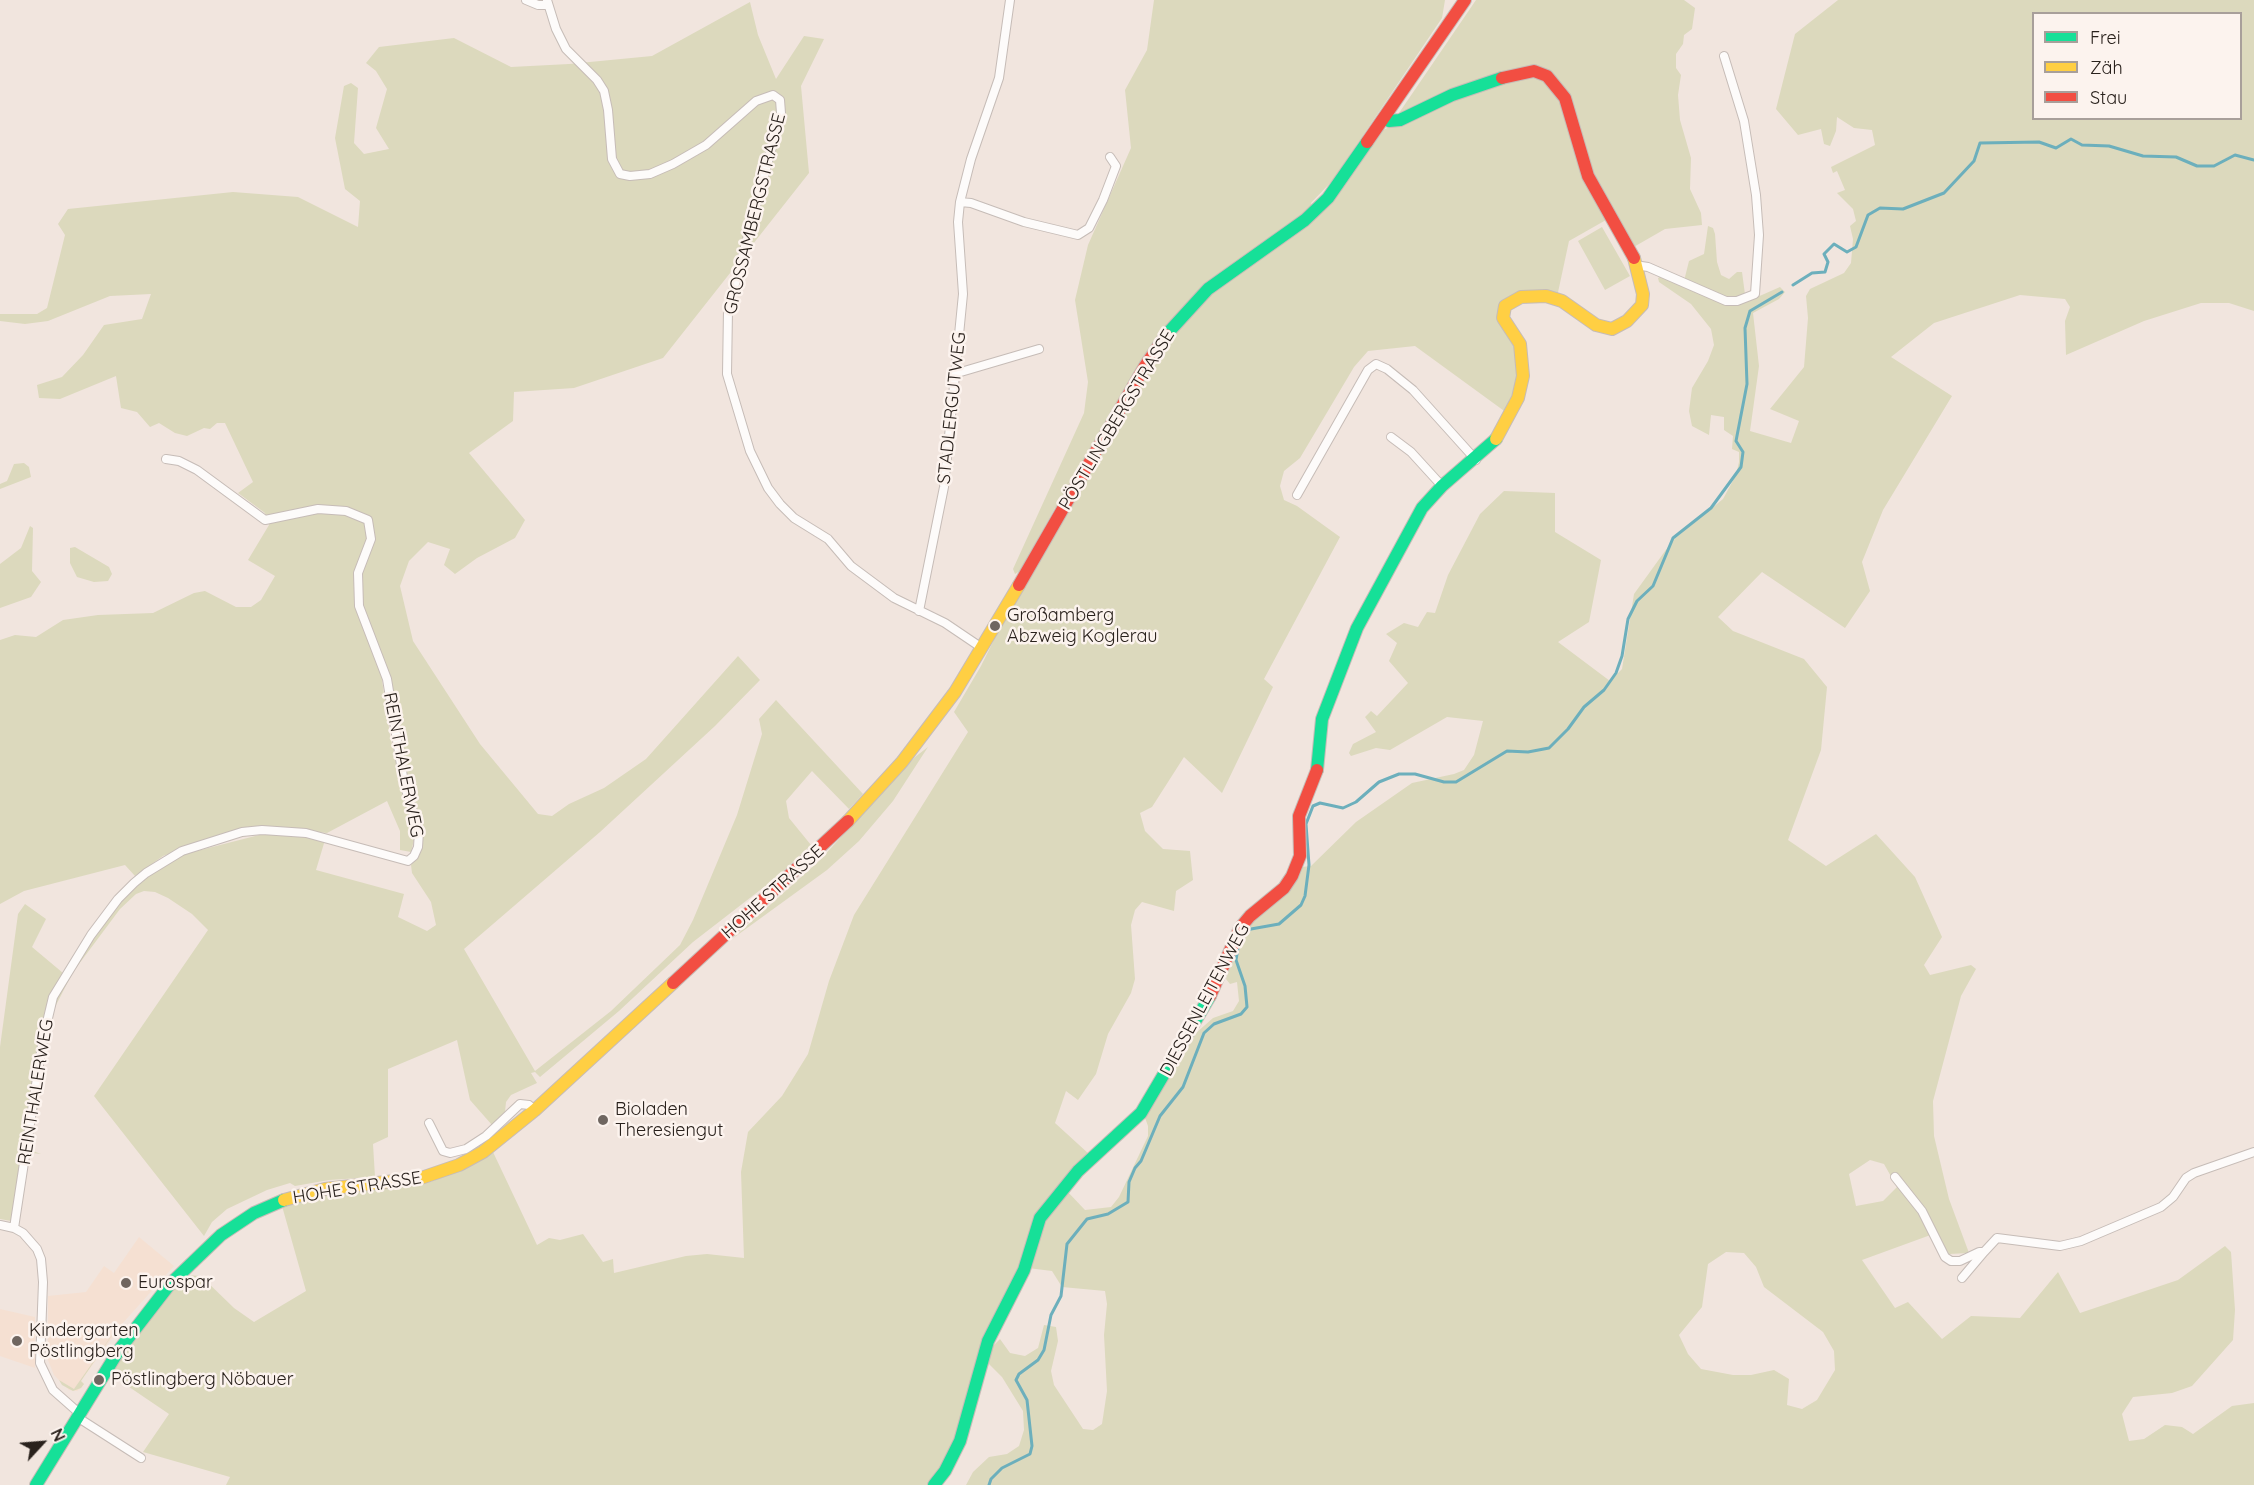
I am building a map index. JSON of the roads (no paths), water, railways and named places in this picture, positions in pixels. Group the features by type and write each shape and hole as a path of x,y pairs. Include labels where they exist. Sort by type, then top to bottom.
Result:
{"main road":[{"name":"PÖSTLINGBERGSTRASSE","path":"982,648 1145,366 1170,329 1208,289 1317,209 1338,186 1465,0"},
{"name":"DIESSENLEITENWEG","path":"934,1485 945,1471 960,1441 988,1341 1024,1270 1034,1230 1040,1218 1078,1171 1141,1113 1212,993 1240,928 1250,916 1286,886 1292,876 1300,856 1299,816 1305,796 1316,778 1323,715 1364,615 1418,513 1442,486 1476,460 1501,433 1521,387 1523,354 1503,318 1505,306 1521,297 1546,296 1562,301 1601,327 1615,328 1636,314 1642,305 1643,294 1635,265 1588,176 1565,98 1548,76 1534,71 1511,75 1452,95 1400,120 1389,121 1384,118"},
{"name":"HOHE STRASSE","path":"36,1485 119,1350 156,1301 192,1261 238,1222 271,1204 306,1193 399,1183 440,1173 483,1152 535,1110 858,812 928,729 982,648"}],"street":[{"name":"GROSSAMBERGSTRASSE","path":"526,0 538,5 548,3 556,29 566,49 597,80 604,92 608,110 612,159 620,174 639,176 673,164 706,145 756,101 773,95 780,100 781,113 728,310 726,361 732,393 756,465 780,504 795,518 828,539 847,562 863,575 894,598 945,624 982,648"},
{"name":"STADLERGUTWEG","path":"919,611 943,500 963,294 958,222 960,202 971,159 999,78 1010,0"},
{"path":"1635,265 1648,267 1726,301 1737,301 1755,294 1759,235 1756,195 1744,121 1724,56"},
{"path":"960,202 971,203 1024,222 1078,235 1089,228 1103,200 1116,166 1110,157"},
{"path":"954,374 1039,349"},
{"path":"1297,495 1368,370 1376,364 1387,369 1413,390 1476,460"},
{"path":"1391,437 1415,457 1442,486"},
{"name":"REINTHALERWEG","path":"14,1228 44,1031 53,997 91,935 118,899 134,883 146,873 182,852 242,832 262,830 306,833 408,861 414,856 418,847 419,831 404,783 387,679 359,606 358,573 371,539 368,520 346,511 318,509 265,520 197,470 179,461 166,459"},
{"path":"429,1123 443,1151 450,1153 466,1149 486,1136 520,1104 529,1105 535,1110"},
{"path":"1962,1278 1998,1238 2054,1246 2081,1241 2161,1207 2194,1173 2254,1152"},
{"path":"1894,1177 1922,1211 1947,1259 1960,1261 1984,1252"},
{"path":"0,1225 23,1233 37,1249 43,1268 40,1363 53,1390 78,1415 141,1458"}],"waterway":[{"path":"1793,285 1812,273 1825,272 1828,262 1824,254 1834,244 1847,252 1856,247 1868,215 1880,208 1903,209 1944,193 1974,161 1980,143 2039,142 2056,148 2071,139 2082,145 2109,146 2143,156 2176,157 2197,166 2214,166 2235,155 2254,160"},
{"path":"1243,934 1251,929 1279,924 1301,905 1305,896 1309,865 1306,824 1313,806 1320,803 1343,808 1356,802 1379,782 1399,774 1415,774 1444,782 1456,782 1507,751 1528,752 1549,748 1568,729 1584,707 1604,690 1616,673 1622,656 1628,619 1637,601 1653,586 1673,538 1711,508 1741,467 1743,452 1736,441 1747,384 1745,328 1750,311 1782,292"},
{"path":"989,1485 991,1479 1002,1468 1030,1454 1032,1446 1027,1400 1016,1380 1019,1374 1038,1360 1044,1350 1051,1315 1061,1296 1067,1244 1087,1219 1108,1214 1128,1202 1129,1182 1135,1168 1141,1161 1160,1116 1183,1087 1204,1033 1214,1024 1241,1014 1247,1007 1245,986 1236,960 1238,948"}],"place":[{"name":"Großamberg Abzweig Koglerau","path":"995,626"},
{"name":"Bioladen Theresiengut","path":"603,1120"},
{"name":"Eurospar","path":"126,1283"},
{"name":"Kindergarten Pöstlingberg","path":"17,1341"},
{"name":"Pöstlingberg Nöbauer","path":"99,1380"}]}
